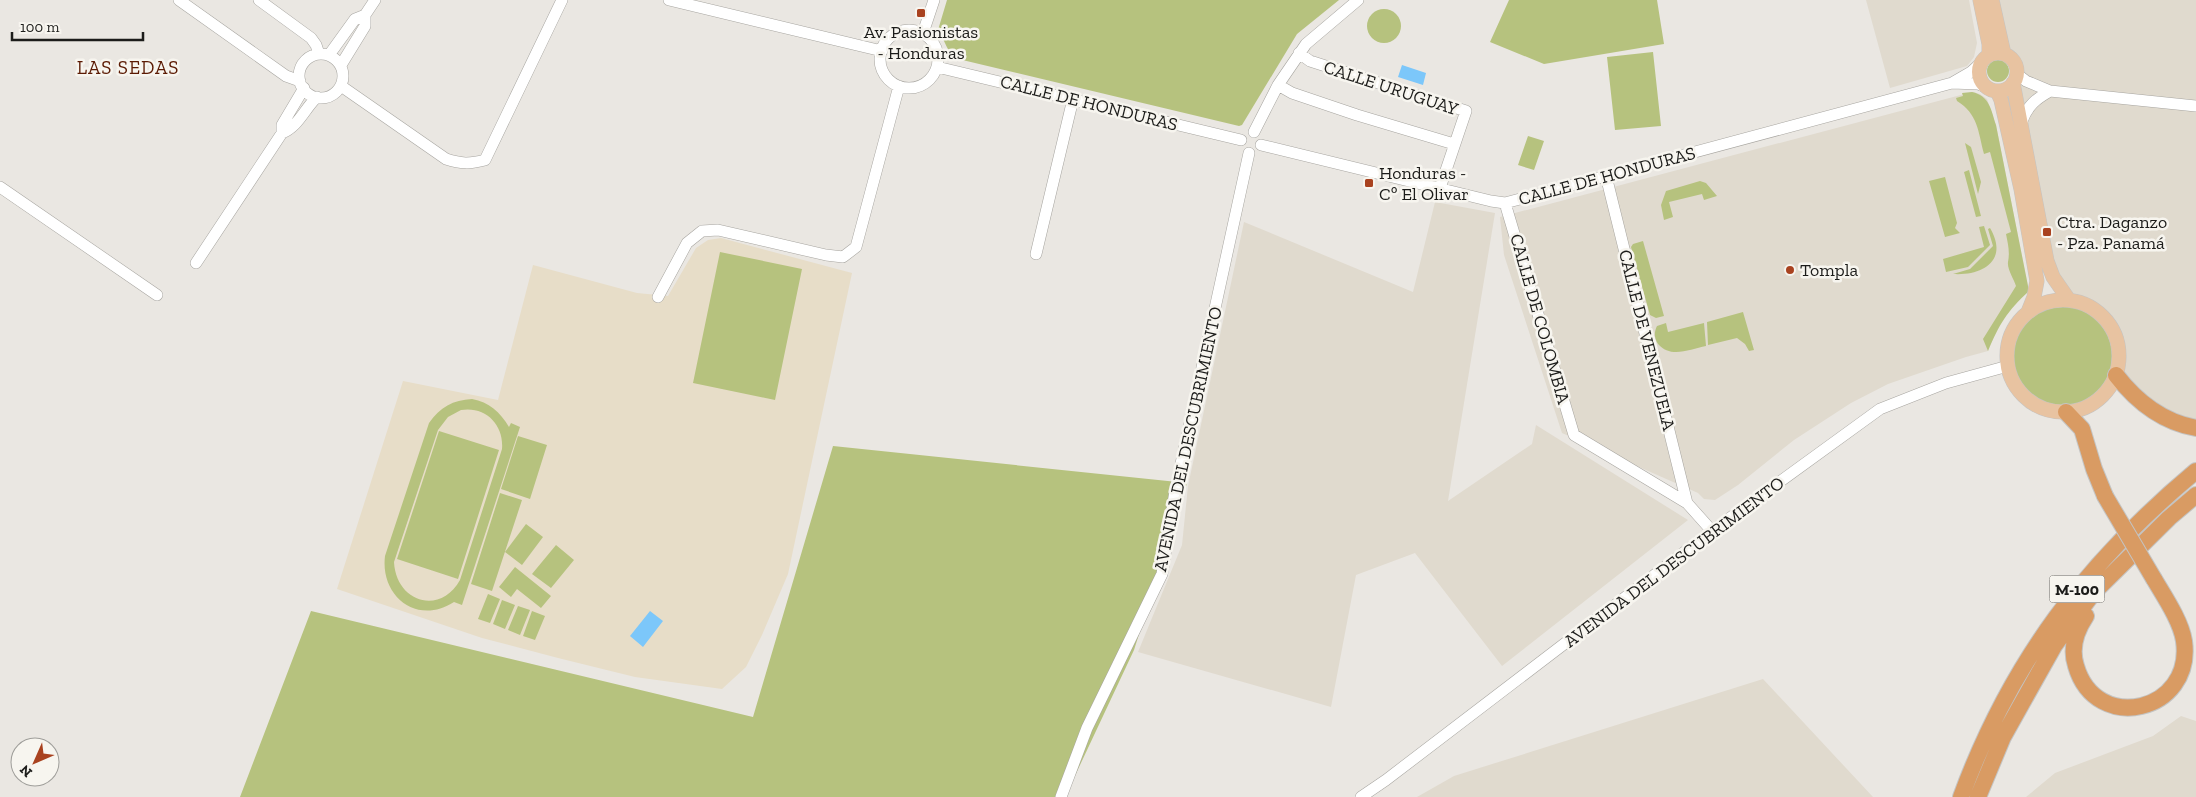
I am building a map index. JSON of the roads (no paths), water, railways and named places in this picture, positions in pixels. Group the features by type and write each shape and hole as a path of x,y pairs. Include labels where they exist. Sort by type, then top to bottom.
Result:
{"highway":[{"path":"2116,374 2126,388 2154,412 2177,424 2196,428"},
{"path":"2066,412 2082,429 2094,469 2105,496 2172,610 2184,640 2184,662 2178,679 2168,693 2154,702 2137,708 2117,707 2096,698 2080,680 2072,655 2078,628 2127,561"},
{"name":"M-100","path":"1961,797 1987,731 2006,694 2042,636 2079,586 2115,545 2156,505 2196,471"},
{"name":"M-100","path":"1978,797 2004,737 2054,646 2094,592 2169,518 2196,495"}],"main road":[{"path":"1980,0 1989,44 1980,77 2001,100 2021,189 2037,281 2034,297 2028,312"},
{"path":"1992,0 2004,54 2012,60 2047,260 2053,277 2069,300"},
{"path":"1986,58 2004,54"},
{"path":"1992,89 2006,89 2015,78"},
{"path":"2054,300 2069,300 2085,304 2100,314 2110,326 2117,342 2119,358 2116,374 2104,395 2086,408 2066,412 2053,412 2037,406 2023,396 2013,382 2008,366 2007,351 2010,336 2017,323 2028,312 2040,304 2054,300"}],"street":[{"path":"179,0 280,72 302,84 317,97"},
{"path":"259,0 311,38 324,54 341,66"},
{"path":"282,133 290,130 309,104 317,97 329,96 341,86 343,76 341,66 365,26 365,15 375,0"},
{"path":"341,86 446,159 460,164 470,164 485,160 562,0"},
{"path":"669,0 882,51"},
{"path":"923,33 934,0"},
{"path":"1254,132 1261,139 1261,145 1259,149 1249,152 1241,146 1243,135 1254,132 1278,85 1299,53 1306,44 1358,0"},
{"path":"196,263 282,133 282,125 302,84 302,65 309,58 324,54 355,19 365,15"},
{"path":"906,30 923,33 936,48 938,67 927,82 918,87 908,88 899,86 886,76 882,68 882,51 891,37 898,32 906,30"},
{"name":"CALLE URUGUAY","path":"1299,53 1310,61 1466,111 1440,188"},
{"name":"CALLE DE HONDURAS","path":"1261,145 1506,203 1952,83 1971,72 1986,58"},
{"name":"CALLE DE HONDURAS","path":"938,67 1241,140"},
{"path":"2015,78 2050,91 2196,106"},
{"name":"CALLE DE HONDURAS","path":"1952,83 1978,84 1992,89"},
{"path":"1278,85 1292,93 1357,115 1454,144"},
{"path":"658,297 687,243 702,231 718,230 826,255 843,257 856,248 899,86"},
{"path":"2022,121 2030,105 2050,91"},
{"path":"1036,254 1073,99"},
{"name":"AVENIDA DEL DESCUBRIMIENTO","path":"1061,797 1088,728 1162,574 1175,490 1249,152"},
{"name":"CALLE DE VENEZUELA","path":"1606,176 1687,503"},
{"path":"0,187 157,295"},
{"name":"CALLE DE COLOMBIA","path":"1506,203 1574,435 1687,503"},
{"name":"AVENIDA DEL DESCUBRIMIENTO","path":"1361,797 1528,673 1712,531 1880,409 1946,383 2008,366"},
{"path":"1687,503 1712,531"}],"water":[{"path":"1402,65 1426,73 1423,85 1398,77"},
{"path":"650,611 663,621 643,647 630,636"}],"place":[{"name":"Av. Pasionistas - Honduras","path":"921,13"},
{"name":"Honduras - Cº El Olivar","path":"1369,183"},
{"name":"Ctra. Daganzo - Pza. Panamá","path":"2047,232"},
{"name":"Tompla","path":"1790,270"}],"district":[{"name":"LAS SEDAS","path":"128,67"}]}
